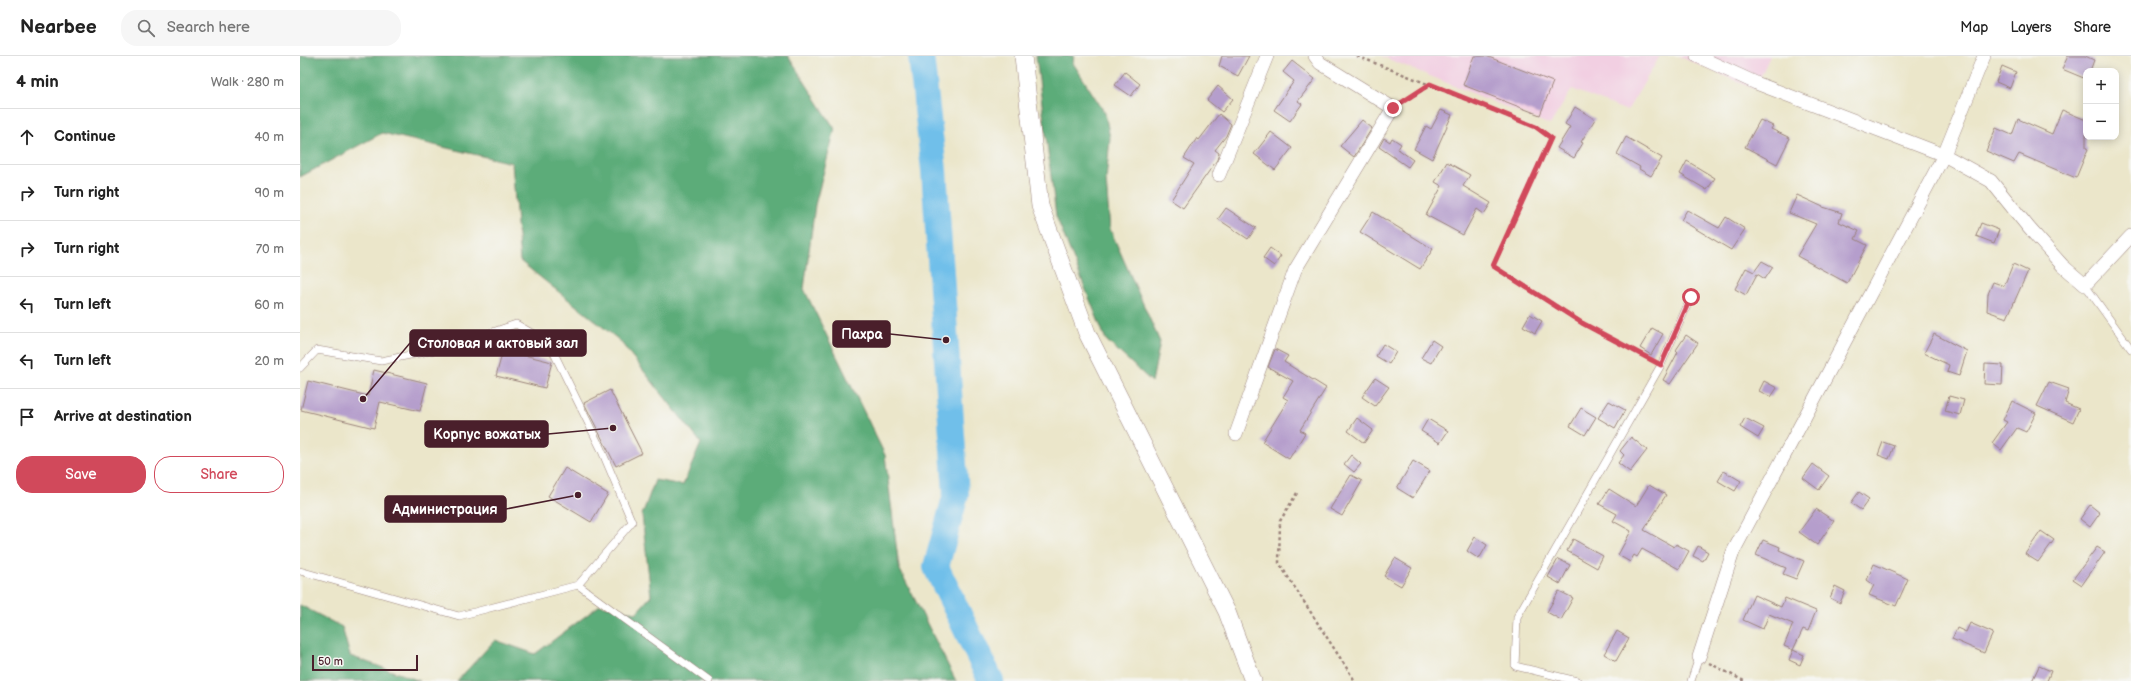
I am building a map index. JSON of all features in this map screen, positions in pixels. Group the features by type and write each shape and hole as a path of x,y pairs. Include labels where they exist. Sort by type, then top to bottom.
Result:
{"street":[{"path":"1023,56 1040,206 1084,326 1226,612 1253,681"},
{"path":"1219,175 1267,56"},
{"path":"1236,434 1296,270 1393,108 1320,64 1315,56"},
{"path":"1697,56 1756,83 1944,155 1991,180 2058,260 2085,285 2131,236"},
{"path":"1699,657 1733,552 1944,155 1984,56"}],"lane":[{"path":"2085,285 2131,349"},
{"path":"1577,681 1515,666 1517,617 1661,365 1691,297"},
{"path":"300,368 317,350 381,361 448,347 516,324 549,343 601,449 632,522 578,585 459,616 300,571"},
{"path":"578,585 709,681"},
{"path":"1691,681 1699,657"}],"path":[{"path":"1357,56 1536,127 1551,138 1493,266 1582,323 1661,365"},
{"path":"1393,108 1430,84"},
{"path":"1297,493 1280,521 1279,563 1355,681"},
{"path":"1699,657 1744,681"}],"shaded area":[{"path":"1381,56 1660,56 1627,111 1572,89 1550,125"},
{"path":"1678,56 1770,56 1755,89"}],"green space":[{"path":"300,56 788,56 835,129 815,205 804,289 885,455 899,568 956,681 457,681 495,640 535,654 600,605 636,613 651,596 642,515 655,480 683,485 701,443 619,340 520,261 512,163 382,133 300,177"},
{"path":"1036,56 1074,56 1073,63 1105,113 1110,138 1106,180 1110,229 1160,342 1152,382 1106,340 1056,216"},
{"path":"300,605 342,627 350,656 420,681 300,681"}],"building":[{"path":"1222,56 1249,56 1238,76 1219,66"},
{"path":"1474,56 1486,56 1553,82 1540,115 1463,85"},
{"path":"2068,56 2085,56 2094,60 2091,68 2083,68 2083,78 2062,69"},
{"path":"1292,61 1315,79 1298,101 1302,104 1290,121 1274,110 1294,81 1283,72"},
{"path":"2002,66 2016,72 2010,88 1996,82"},
{"path":"1125,72 1140,84 1131,96 1115,85"},
{"path":"1218,86 1233,99 1222,112 1207,100"},
{"path":"1575,107 1595,119 1581,142 1583,143 1574,158 1557,148 1570,127 1565,124"},
{"path":"1441,110 1452,115 1432,159 1414,149 1426,126 1431,129"},
{"path":"2062,110 2083,119 2083,140 2086,140 2086,148 2088,149 2076,178 2019,154 2014,163 1986,151 1996,128 2012,135 2018,119 2052,134"},
{"path":"1219,114 1231,124 1226,136 1215,150 1219,153 1217,160 1183,208 1171,200 1194,164 1184,158 1197,138 1199,140"},
{"path":"1362,120 1372,128 1354,157 1340,146"},
{"path":"1760,120 1773,126 1771,129 1790,138 1777,164 1745,147"},
{"path":"1271,132 1292,148 1275,170 1254,154"},
{"path":"1626,137 1662,158 1651,176 1639,169 1640,167 1617,154"},
{"path":"1384,138 1390,142 1392,138 1401,144 1398,149 1413,160 1408,167 1379,147"},
{"path":"1687,161 1715,178 1707,190 1680,174"},
{"path":"1447,162 1470,175 1463,186 1491,203 1484,214 1477,209 1463,235 1426,215 1442,186 1435,182"},
{"path":"1797,195 1823,207 1842,213 1839,222 1859,231 1855,239 1867,245 1847,283 1797,256 1816,224 1789,213"},
{"path":"1226,208 1256,228 1248,239 1218,219"},
{"path":"1687,210 1719,228 1726,217 1745,229 1731,250 1681,220"},
{"path":"1373,212 1433,249 1420,269 1360,232"},
{"path":"1981,223 1999,230 1994,243 1976,236"},
{"path":"1270,248 1281,256 1274,266 1263,258"},
{"path":"1762,261 1773,267 1765,279 1757,274 1746,295 1735,289 1746,268 1754,272"},
{"path":"2013,264 2028,271 2007,318 1987,311 1988,294 1993,282 2004,286"},
{"path":"1530,314 1542,321 1535,333 1523,326"},
{"path":"1652,328 1663,334 1651,355 1640,348"},
{"path":"1934,334 1967,351 1959,376 1947,372 1949,365 1924,353"},
{"path":"1686,335 1698,343 1670,384 1663,380 1678,352 1676,350"},
{"path":"507,336 523,340 520,354 552,362 545,388 496,376"},
{"path":"1432,340 1441,346 1431,363 1421,358"},
{"path":"1383,344 1396,352 1389,364 1376,356"},
{"path":"1275,349 1288,356 1284,362 1326,388 1300,430 1305,433 1289,459 1262,442 1288,400 1283,397 1293,381 1268,367"},
{"path":"1985,364 2003,365 2002,385 1984,384"},
{"path":"374,370 427,383 420,411 380,402 374,428 301,410 308,381 368,396"},
{"path":"1375,378 1389,387 1375,406 1362,397"},
{"path":"1764,381 1777,388 1771,397 1759,391"},
{"path":"2049,382 2069,389 2065,403 2079,409 2073,422 2037,406"},
{"path":"610,390 642,453 616,466 584,403"},
{"path":"1949,396 1964,400 1960,415 1945,411"},
{"path":"1609,401 1625,410 1615,428 1598,418"},
{"path":"2012,401 2036,413 2026,432 2017,428 2001,450 1992,443 2007,422 2003,420"},
{"path":"1581,408 1596,417 1585,435 1570,426"},
{"path":"1357,418 1373,430 1364,443 1348,431"},
{"path":"1745,418 1764,428 1758,438 1740,427"},
{"path":"1428,419 1448,431 1440,443 1421,431"},
{"path":"1631,437 1647,450 1630,472 1618,463 1624,455 1620,451"},
{"path":"1883,442 1894,446 1889,459 1878,455"},
{"path":"1351,455 1361,464 1354,472 1344,464"},
{"path":"1413,461 1430,471 1413,498 1397,488"},
{"path":"1813,464 1829,476 1819,490 1803,478"},
{"path":"565,468 608,494 591,522 548,496"},
{"path":"1724,471 1741,481 1735,491 1718,481"},
{"path":"1351,475 1362,481 1342,516 1330,509"},
{"path":"1649,485 1666,495 1644,530 1674,547 1676,544 1689,551 1679,569 1642,549 1637,557 1634,555 1630,562 1618,555 1631,531 1613,521 1617,514 1599,504 1609,489 1636,506"},
{"path":"1859,492 1869,499 1861,510 1851,503"},
{"path":"2090,505 2100,513 2090,527 2080,519"},
{"path":"1816,509 1834,521 1817,545 1799,532"},
{"path":"2041,531 2054,540 2038,562 2025,554"},
{"path":"1475,537 1487,545 1479,559 1467,551"},
{"path":"1573,539 1603,556 1597,568 1567,551"},
{"path":"1763,540 1780,547 1779,550 1804,561 1796,579 1783,574 1786,568 1756,555"},
{"path":"1698,546 1708,552 1703,561 1693,556"},
{"path":"2097,547 2105,552 2082,585 2073,579"},
{"path":"1395,558 1412,568 1401,586 1384,576"},
{"path":"1558,559 1570,565 1560,584 1548,577"},
{"path":"1874,564 1908,579 1896,606 1869,595 1874,585 1867,580"},
{"path":"1835,586 1845,591 1840,603 1830,598"},
{"path":"1559,591 1573,598 1561,620 1547,612"},
{"path":"1754,595 1781,607 1785,598 1816,611 1808,631 1803,629 1793,650 1784,646 1793,624 1769,614 1763,629 1743,620"},
{"path":"1970,623 1993,633 1984,653 1952,639 1957,628 1966,632"},
{"path":"1617,631 1629,638 1616,661 1604,654"},
{"path":"1793,650 1804,655 1800,665 1789,660"},
{"path":"2039,666 2051,671 2047,681 2032,681"}],"waterway":[{"path":"921,56 934,170 956,494 936,567 991,681"}],"place":[{"name":"Пахра","path":"946,340"},
{"name":"Столовая и актовый зал","path":"363,399"},
{"name":"Корпус вожатых","path":"613,428"},
{"name":"Администрация","path":"578,495"}],"route":[{"path":"1393,108 1430,84 1536,127 1551,138 1493,266 1582,323 1661,365 1691,297"}]}
